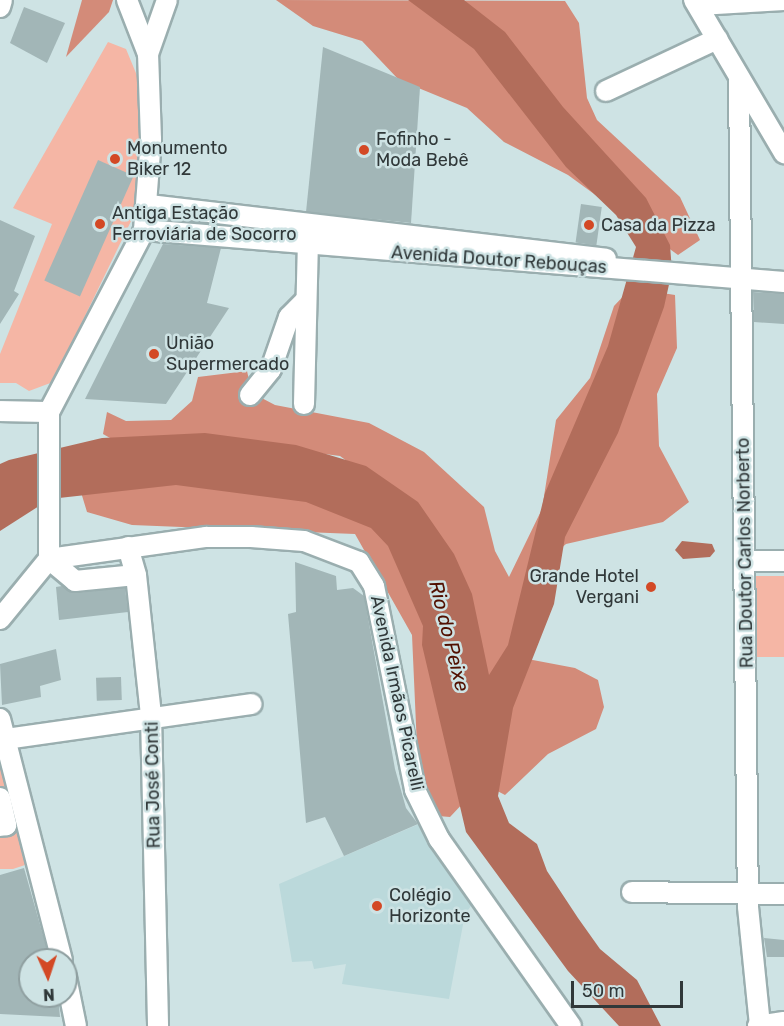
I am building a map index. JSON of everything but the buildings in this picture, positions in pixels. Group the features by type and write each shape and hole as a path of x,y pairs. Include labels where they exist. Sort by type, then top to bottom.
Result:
{"street":[{"path":"0,7 2,0"},
{"path":"127,0 148,54"},
{"path":"0,620 49,560 49,421 144,230 149,205 148,54 167,0"},
{"path":"784,0 696,3 739,80 784,153"},
{"path":"606,91 717,39"},
{"name":"Rua Doutor Carlos Norberto","path":"739,80 739,277 745,561 748,893 760,1025"},
{"path":"739,135 752,127 770,128"},
{"name":"Avenida Doutor Rebouças","path":"149,205 242,218 308,236"},
{"path":"240,237 242,218"},
{"name":"Avenida Doutor Rebouças","path":"144,230 240,237 308,236 522,257 603,258 628,268 739,277"},
{"path":"304,404 304,302 308,236"},
{"path":"739,277 784,282"},
{"path":"250,395 271,369 289,317 304,302"},
{"path":"0,411 49,421"},
{"name":"Avenida Irmãos Picarelli","path":"49,560 128,547 251,537 304,541 359,562 374,586 415,790 439,839 571,1026"},
{"name":"Rua José Conti","path":"128,547 136,575 151,715 158,1026"},
{"path":"49,560 75,581 136,575"},
{"path":"745,561 784,561"},
{"path":"6,740 151,715 252,704"},
{"path":"0,719 59,948"},
{"path":"0,798 3,826 26,821"},
{"path":"632,892 784,894"},
{"path":"72,1008 76,1026"},
{"path":"760,1025 784,1022"}],"shaded area":[{"path":"82,0 113,0 109,12 66,57"},
{"path":"276,0 565,1 579,23 587,98 597,120 680,197 700,240 678,255 568,175 504,142 467,108 399,80 362,41 313,26"},
{"path":"108,42 126,49 143,90 149,184 53,382 29,391 16,383 0,383 0,354 52,224 13,208"},
{"path":"631,288 675,295 677,348 657,394 659,446 689,502 663,522 566,544 544,563 517,657 575,668 598,680 604,707 596,729 548,754 505,795 482,783 450,817 426,815 419,792 412,635 355,534 132,525 87,512 80,489 121,469 385,489 340,456 232,442 126,447 103,434 107,412 126,421 171,420 192,401 198,377 247,371 252,393 275,405 369,423 424,452 484,507 495,551 509,577 542,509 556,420 590,378 614,306"},
{"path":"756,576 784,576 784,657 756,657"},
{"path":"0,762 25,865 13,869 0,869"},
{"name":"Colégio Horizonte","path":"426,821 477,898 465,914 449,999 342,984 346,964 314,969 312,961 292,962 279,884"}],"water":[{"name":"Rio do Peixe","path":"408,0 464,0 505,32 563,107 646,198 670,245 672,271 664,307 618,433 565,537 554,604 513,708 498,796 509,823 537,844 547,871 600,949 637,980 661,1026 619,1026 568,971 466,832 422,645 423,626 388,546 371,528 306,502 176,485 50,499 0,531 0,464 9,460 102,438 205,433 296,445 366,466 418,502 454,554 472,594 489,675 508,645 545,493 608,346 636,247 616,215 566,167 474,49"},
{"path":"682,541 712,544 715,551 710,557 683,559 675,550"}],"place":[{"name":"Fofinho - Moda Bebê","path":"364,150"},
{"name":"Monumento Biker 12","path":"115,159"},
{"name":"Antiga Estação Ferroviária de Socorro","path":"100,224"},
{"name":"Casa da Pizza","path":"589,225"},
{"name":"União Supermercado","path":"154,354"},
{"name":"Grande Hotel Vergani","path":"651,587"},
{"name":"Colégio Horizonte","path":"377,906"}]}
